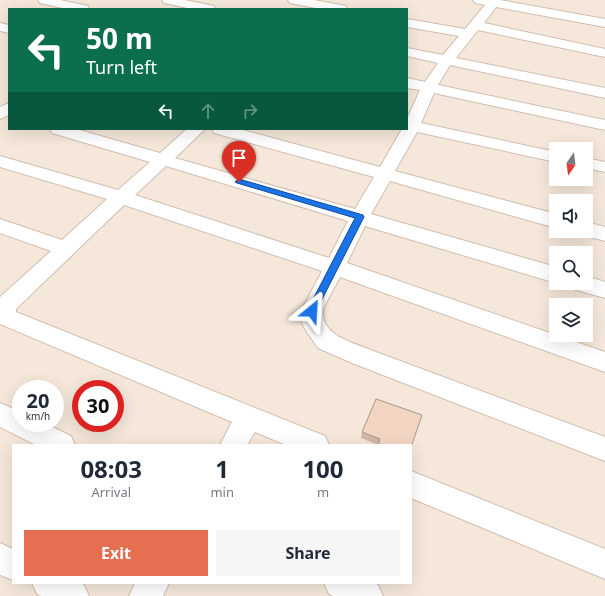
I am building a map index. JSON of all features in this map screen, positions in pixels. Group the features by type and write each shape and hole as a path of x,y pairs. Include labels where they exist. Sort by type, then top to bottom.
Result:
{"street":[{"path":"44,0 79,8"},
{"path":"168,0 204,8"},
{"path":"294,0 335,8"},
{"path":"478,0 605,23"},
{"path":"552,14 556,0"},
{"path":"493,3 446,61 429,87 409,125 549,155"},
{"path":"408,23 471,30 605,53"},
{"path":"408,52 605,93"},
{"path":"408,83 605,125"},
{"path":"61,130 549,273"},
{"path":"196,130 121,197 66,249 3,304 4,314 10,320 314,444"},
{"path":"224,130 549,219"},
{"path":"407,130 385,174 360,217 312,311 314,326 326,341 605,449"},
{"path":"0,161 121,197 334,267 605,362"},
{"path":"593,164 605,167"},
{"path":"0,226 66,249"},
{"path":"593,231 605,234"},
{"path":"593,286 605,290"},
{"path":"0,414 60,444"},
{"path":"234,444 249,418"},
{"path":"412,484 605,564"},
{"path":"0,558 12,564"},
{"path":"50,584 73,596"},
{"path":"145,596 152,584"},
{"path":"342,584 367,596"}],"shaded area":[{"path":"0,0 605,0 605,596 0,596"}],"building":[{"path":"376,399 422,415 412,444 378,444 380,439 362,432"}],"route":[{"path":"239,182 360,217 312,311"}]}
